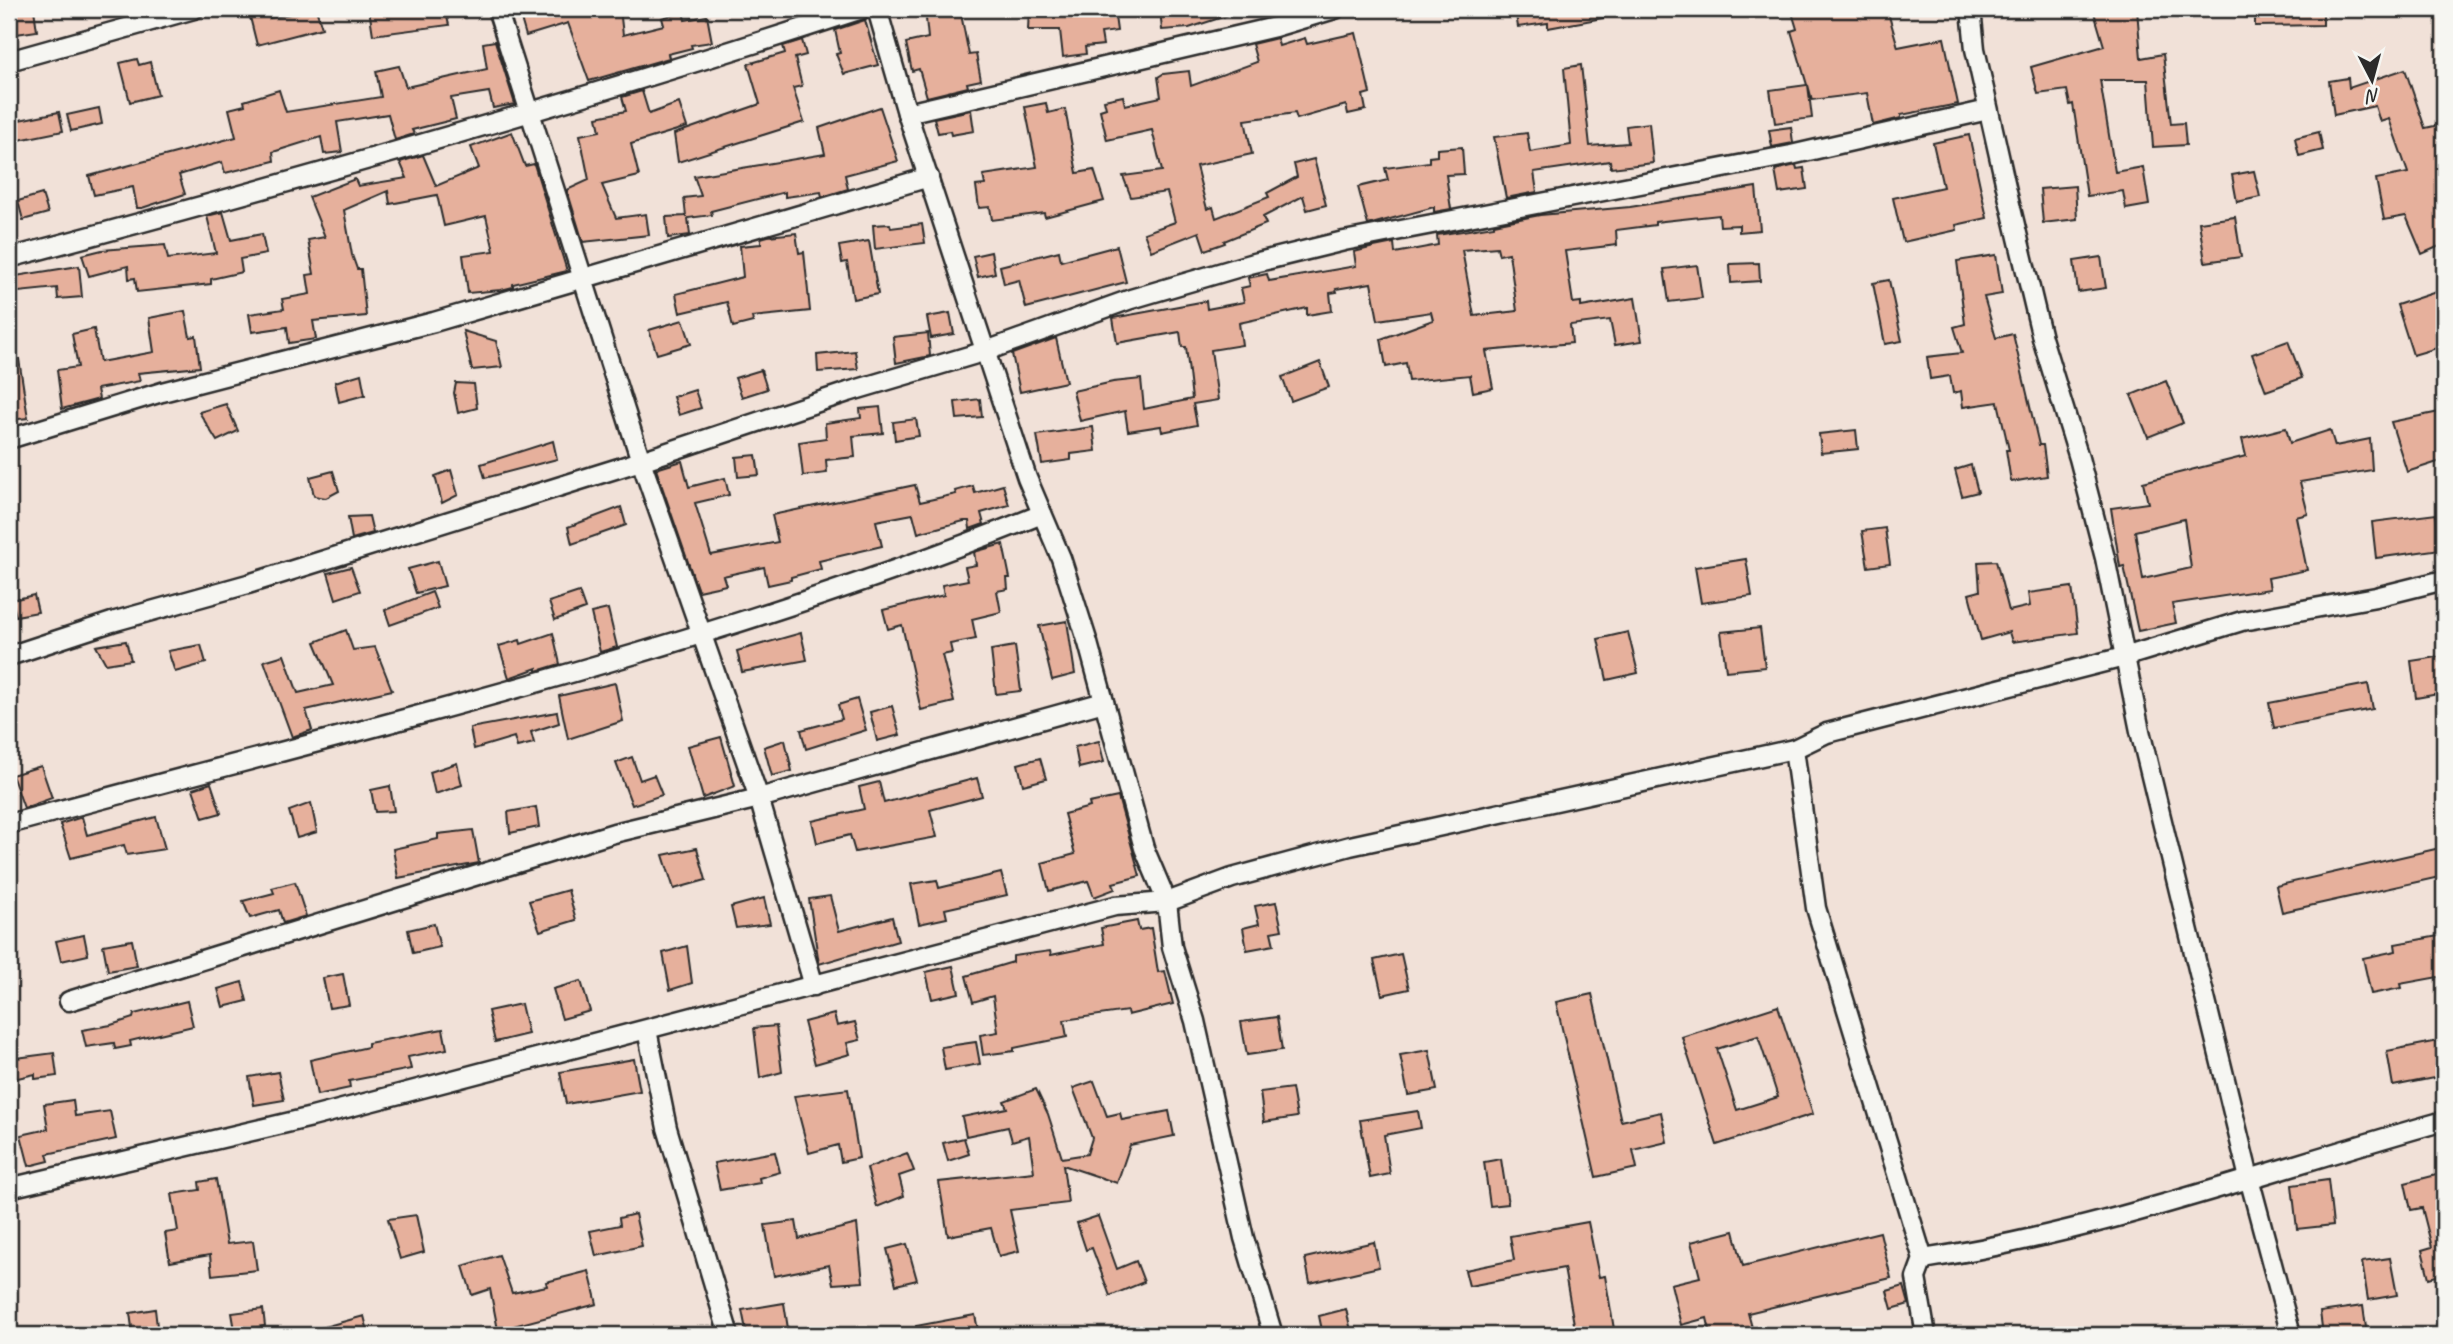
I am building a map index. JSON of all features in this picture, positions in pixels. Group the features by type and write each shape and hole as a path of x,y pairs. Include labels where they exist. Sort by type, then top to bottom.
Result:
{"street":[{"path":"9,61 194,9"},
{"path":"497,9 641,461 759,798 814,986"},
{"path":"9,258 640,80 862,9"},
{"path":"877,9 907,113 986,351 1042,514 1061,558 1144,848 1167,902 1172,947 1195,1021 1244,1238 1273,1335"},
{"path":"907,113 1275,27 1335,9"},
{"path":"1971,9 1975,49 1988,110 2042,338 2079,458 2105,558 2124,657 2249,1178 2291,1335"},
{"path":"9,656 112,622 248,583 641,461 848,392 986,351 1131,299 1343,241 1791,155 1988,110"},
{"path":"9,439 162,392 434,322 583,276 929,177"},
{"path":"9,824 440,709 701,632 940,556 1042,514"},
{"path":"9,1188 312,1117 1115,906 1167,902 1231,878 1350,846 1794,749 1827,733 2124,657 2242,621 2376,597 2444,580"},
{"path":"69,1001 336,921 508,863 703,809 759,798 1104,702"},
{"path":"1794,749 1816,908 1923,1259 1916,1278 1926,1335"},
{"path":"647,1030 667,1129 729,1335"},
{"path":"1923,1259 2000,1247 2444,1121"}],"building":[{"path":"9,9 34,9 37,31 9,35"},
{"path":"248,9 267,9 269,18 316,9 322,28 257,45"},
{"path":"369,9 445,9 449,25 373,35"},
{"path":"531,9 620,9 623,35 664,25 662,18 683,12 685,20 707,16 712,42 691,45 692,48 668,54 669,58 589,81 568,23 526,36 519,12"},
{"path":"925,9 960,9 969,55 976,54 981,80 967,83 968,87 927,97 919,69 912,71 906,43 928,38"},
{"path":"1029,9 1114,9 1117,31 1101,33 1103,45 1085,47 1086,54 1063,57 1060,30 1028,30"},
{"path":"1160,9 1237,9 1238,12 1189,28 1162,30"},
{"path":"1515,9 1602,9 1603,18 1548,28 1548,23 1518,27"},
{"path":"1791,9 1887,9 1898,47 1944,38 1958,104 1901,115 1901,118 1873,125 1867,93 1812,100 1808,85 1812,118 1775,123 1770,90 1807,85 1791,31 1797,29"},
{"path":"2093,9 2137,9 2141,58 2163,54 2171,124 2184,123 2186,145 2153,147 2148,80 2100,80 2115,172 2143,167 2149,205 2126,209 2123,191 2087,196 2073,104 2070,105 2067,90 2038,94 2031,67 2104,46"},
{"path":"2255,9 2323,9 2323,25 2255,26"},
{"path":"865,20 878,65 844,74 836,54 840,53 835,30"},
{"path":"1356,33 1370,93 1363,95 1366,110 1348,114 1346,105 1297,119 1295,113 1245,120 1252,154 1196,166 1207,209 1213,207 1216,218 1269,197 1267,193 1297,177 1294,164 1314,159 1326,205 1307,210 1303,196 1263,217 1266,224 1224,241 1225,243 1205,250 1199,232 1151,251 1144,233 1175,222 1167,192 1131,197 1123,176 1162,171 1152,130 1107,140 1100,110 1106,108 1104,100 1123,96 1125,105 1161,97 1158,77 1163,74 1189,71 1191,86 1257,62 1252,44 1277,38 1279,46 1305,38 1307,44"},
{"path":"802,40 806,55 795,58 802,86 793,88 804,122 678,162 674,134 760,104 748,64 785,53 783,46"},
{"path":"495,41 515,104 493,108 489,92 451,98 456,119 412,130 414,134 395,140 388,114 337,122 342,152 324,154 321,137 273,152 274,161 225,173 222,162 179,175 185,194 142,208 137,208 133,187 94,195 89,176 236,137 229,109 245,105 244,101 279,90 286,112 381,97 376,71 399,66 406,87 487,69 483,43"},
{"path":"137,59 139,65 150,62 158,95 130,102 120,63"},
{"path":"1581,65 1590,146 1628,143 1626,126 1649,123 1653,163 1611,168 1610,161 1534,172 1537,192 1506,198 1494,137 1527,133 1530,152 1571,145 1564,68"},
{"path":"2405,69 2425,128 2444,124 2444,244 2422,254 2406,216 2384,220 2376,179 2408,173 2389,119 2380,122 2375,106 2334,115 2329,81 2348,78 2349,88"},
{"path":"642,91 649,114 679,103 687,127 631,144 639,176 602,185 616,218 646,214 649,235 583,242 567,190 589,180 580,135 600,131 597,117 626,111 622,97"},
{"path":"1046,103 1048,113 1065,109 1077,173 1094,170 1104,201 1045,217 1044,213 992,220 990,207 979,208 976,186 985,185 983,175 1037,167 1025,107"},
{"path":"880,107 898,161 845,175 848,189 822,197 821,192 785,197 785,192 711,211 712,215 688,218 690,235 668,238 666,217 686,216 684,198 701,196 694,176 825,154 819,128"},
{"path":"99,108 102,124 71,131 67,115"},
{"path":"971,110 974,131 951,135 950,131 938,133 934,118"},
{"path":"59,112 63,131 9,142 9,122"},
{"path":"1791,127 1793,143 1772,147 1769,130"},
{"path":"512,132 525,166 534,164 567,271 513,284 513,287 501,290 468,293 463,255 494,251 486,216 444,226 437,195 390,204 388,191 344,210 352,255 357,269 361,269 366,316 313,321 316,339 289,343 287,327 252,332 249,314 284,309 282,299 310,294 307,275 314,274 308,240 325,237 309,197 355,179 358,186 407,178 400,162 423,155 436,186 479,168 471,147"},
{"path":"2319,132 2323,150 2299,156 2295,138"},
{"path":"1969,135 1987,218 1956,225 1957,230 1903,242 1893,198 1943,187 1933,143"},
{"path":"1462,147 1464,174 1446,175 1451,209 1434,212 1434,207 1368,225 1358,187 1388,180 1385,168 1429,162 1429,157 1437,156 1437,149"},
{"path":"1796,165 1797,169 1804,168 1807,189 1779,193 1775,170"},
{"path":"2254,171 2260,197 2237,202 2232,175"},
{"path":"2075,186 2077,219 2043,223 2040,189"},
{"path":"1756,187 1760,230 1739,232 1739,225 1720,226 1719,215 1655,222 1655,225 1616,230 1617,245 1565,251 1573,303 1581,302 1581,307 1635,298 1642,341 1615,345 1610,320 1570,325 1572,343 1486,351 1493,388 1473,392 1470,375 1409,381 1406,363 1386,367 1381,339 1433,320 1431,312 1378,320 1371,283 1336,289 1337,292 1330,293 1332,311 1307,315 1307,308 1239,323 1242,345 1211,350 1218,400 1193,404 1197,425 1162,432 1161,426 1128,431 1125,411 1080,421 1073,391 1113,382 1141,379 1144,409 1192,399 1186,347 1182,347 1180,332 1117,343 1113,318 1206,301 1207,309 1244,302 1241,288 1250,286 1248,278 1267,274 1269,281 1356,266 1354,252 1374,247 1394,243 1395,253 1438,245 1437,235 1540,215 1630,207","holes":["1497,247 1499,255 1509,253 1517,311 1474,316 1462,250"]},
{"path":"42,194 48,213 23,220 18,201"},
{"path":"223,212 231,240 262,234 266,254 240,259 242,272 211,279 211,284 137,292 135,278 129,279 128,266 89,276 82,255 102,250 165,245 168,259 216,253 207,216"},
{"path":"2235,217 2241,257 2205,262 2199,222"},
{"path":"890,224 891,228 922,224 925,243 875,249 873,225"},
{"path":"796,233 799,253 804,252 810,311 752,317 753,322 733,327 727,302 680,313 676,294 743,277 740,246 761,244 761,238 768,236"},
{"path":"869,241 878,294 853,299 847,262 842,263 839,246"},
{"path":"1117,246 1126,282 1026,308 1019,280 1004,284 1000,266 1059,251 1061,261"},
{"path":"991,252 995,273 978,277 973,256"},
{"path":"1996,255 2002,294 1984,297 1996,338 2013,334 2039,445 2043,445 2047,476 2011,482 2006,450 2009,450 1998,402 1963,407 1961,391 1953,393 1950,376 1930,379 1927,357 1962,353 1954,327 1965,324 1957,261"},
{"path":"2101,257 2106,288 2078,292 2074,261"},
{"path":"1759,263 1760,281 1731,283 1730,264"},
{"path":"1697,265 1702,298 1669,302 1664,269"},
{"path":"79,266 82,297 58,299 57,288 9,293 9,277"},
{"path":"1889,280 1902,341 1885,344 1873,283"},
{"path":"2436,292 2444,318 2444,346 2413,355 2397,305"},
{"path":"185,311 190,337 196,336 200,367 138,373 140,381 97,389 99,399 62,409 57,370 78,367 72,334 94,329 100,362 154,352 149,318"},
{"path":"950,313 954,334 931,338 927,317"},
{"path":"683,320 691,344 657,354 649,330"},
{"path":"463,331 496,341 502,367 472,370"},
{"path":"928,333 930,356 896,363 893,337"},
{"path":"1056,338 1066,382 1020,392 1012,354"},
{"path":"2288,341 2302,378 2266,391 2252,354"},
{"path":"855,351 858,369 818,372 817,355"},
{"path":"9,359 19,359 28,418 9,420"},
{"path":"1320,362 1329,387 1291,401 1282,377"},
{"path":"761,370 767,389 742,397 735,378"},
{"path":"361,374 365,395 339,402 335,382"},
{"path":"2166,381 2183,423 2148,437 2131,395"},
{"path":"456,383 474,384 477,408 458,413 454,393"},
{"path":"695,390 701,408 679,415 673,397"},
{"path":"980,399 982,417 957,419 955,402"},
{"path":"226,404 238,431 217,441 199,412"},
{"path":"880,407 883,433 853,436 855,457 826,460 827,473 803,476 799,442 826,438 825,423 861,418 860,409"},
{"path":"2444,411 2444,460 2407,472 2391,422"},
{"path":"916,419 919,436 895,440 893,422"},
{"path":"1093,427 1096,451 1071,454 1071,460 1042,464 1037,435"},
{"path":"2286,428 2290,443 2330,430 2335,446 2370,439 2372,470 2300,482 2308,514 2296,517 2307,570 2268,578 2270,589 2172,604 2176,623 2138,631 2124,566 2120,567 2111,508 2148,503 2143,482 2246,456 2242,439","holes":["2184,519 2191,568 2143,579 2135,531"]},
{"path":"1856,430 1858,449 1821,453 1819,434"},
{"path":"553,441 557,459 485,478 481,464"},
{"path":"756,455 759,475 738,477 736,457"},
{"path":"682,461 689,487 725,478 729,495 695,503 711,555 778,542 772,515 915,485 920,502 956,494 955,491 973,486 975,493 1003,485 1009,505 981,513 984,524 970,529 969,521 964,521 918,533 913,514 876,521 882,546 819,561 821,569 791,577 791,580 768,585 764,567 723,576 726,585 698,591 656,469"},
{"path":"1971,465 1978,492 1962,496 1955,470"},
{"path":"451,470 458,495 442,503 435,476"},
{"path":"333,471 339,491 326,498 314,496 310,477"},
{"path":"621,507 626,525 572,544 568,527"},
{"path":"2436,514 2441,549 2376,558 2372,522"},
{"path":"369,516 373,533 352,539 348,517"},
{"path":"1885,528 1890,564 1868,567 1862,531"},
{"path":"1003,544 1010,578 1007,578 1008,589 997,591 1001,612 972,619 976,639 950,644 952,653 942,655 954,702 921,710 902,625 888,629 883,610 944,595 942,585 968,580 965,567 976,565 974,552"},
{"path":"1746,559 1752,596 1701,603 1695,567"},
{"path":"438,561 445,586 416,593 408,569"},
{"path":"1996,561 2009,611 2030,606 2028,593 2072,587 2078,633 2012,642 2009,632 1981,640 1969,594 1980,591 1978,562"},
{"path":"351,567 360,591 336,599 328,573"},
{"path":"432,592 438,608 390,625 385,610"},
{"path":"579,592 585,609 555,620 549,602"},
{"path":"34,595 38,612 16,616 12,600"},
{"path":"608,609 617,647 600,652 591,613"},
{"path":"1067,621 1075,674 1052,680 1039,626"},
{"path":"1760,628 1765,667 1726,671 1721,632"},
{"path":"346,630 353,650 375,647 392,690 306,710 312,730 292,737 264,661 284,655 298,693 333,685 315,642"},
{"path":"1628,632 1638,673 1607,680 1598,639"},
{"path":"553,633 560,664 537,671 537,668 509,678 499,646 520,640 521,644"},
{"path":"801,633 807,660 742,672 737,651"},
{"path":"126,641 131,660 106,664 96,646"},
{"path":"201,645 206,663 175,672 168,651"},
{"path":"1015,646 1021,691 996,694 991,650"},
{"path":"2444,656 2444,693 2416,698 2411,661"},
{"path":"615,683 623,721 568,739 559,696"},
{"path":"2368,684 2373,709 2274,728 2269,703"},
{"path":"857,699 866,730 806,749 801,730 842,719 838,705"},
{"path":"892,706 900,735 877,741 870,712"},
{"path":"557,712 559,723 531,732 534,743 517,747 514,737 474,749 470,728"},
{"path":"721,737 735,786 703,798 688,746"},
{"path":"785,740 792,771 772,776 764,747"},
{"path":"1099,741 1104,762 1079,768 1075,747"},
{"path":"632,757 640,780 654,775 662,795 632,805 616,763"},
{"path":"1040,758 1046,779 1023,785 1018,764"},
{"path":"457,763 462,785 435,794 430,772"},
{"path":"41,766 52,798 24,808 12,775"},
{"path":"977,778 982,796 930,810 937,837 855,852 850,835 817,843 812,821 864,809 859,787 879,782 884,803"},
{"path":"211,783 221,813 203,818 193,789"},
{"path":"390,786 394,811 375,812 371,790"},
{"path":"1118,797 1140,876 1113,883 1115,889 1094,897 1088,881 1049,891 1042,863 1075,854 1064,814 1090,807 1089,803"},
{"path":"311,803 317,832 297,838 289,811"},
{"path":"536,807 539,827 510,833 508,812"},
{"path":"82,817 87,835 156,817 165,849 127,855 124,845 71,858 60,824"},
{"path":"473,830 479,863 398,878 393,849 438,839 438,834"},
{"path":"2444,847 2444,876 2282,912 2276,886"},
{"path":"697,848 706,880 674,889 663,855"},
{"path":"1001,873 1007,895 945,909 947,918 919,924 911,884 937,880 939,888"},
{"path":"295,882 306,916 283,923 279,910 250,918 243,901 274,893 272,888"},
{"path":"568,890 576,920 540,931 529,901"},
{"path":"830,896 839,931 892,917 898,941 819,964 809,899"},
{"path":"764,898 770,924 736,928 731,907"},
{"path":"1276,902 1282,930 1271,932 1274,945 1247,950 1243,928 1259,924 1255,906"},
{"path":"1137,921 1139,930 1151,928 1158,972 1165,971 1173,1004 1128,1015 1127,1011 1064,1020 1067,1037 1014,1048 1014,1051 983,1055 980,1035 998,1032 993,996 973,1002 966,976 1013,962 1013,956 1050,951 1051,955 1104,944 1101,928"},
{"path":"434,924 440,947 413,953 408,930"},
{"path":"84,935 88,955 61,961 56,941"},
{"path":"2444,935 2444,976 2400,984 2401,988 2371,994 2363,958 2396,951 2395,944"},
{"path":"132,940 137,966 108,971 103,945"},
{"path":"687,946 692,983 670,990 663,953"},
{"path":"1401,954 1409,989 1382,995 1374,960"},
{"path":"953,966 959,993 932,999 926,972"},
{"path":"343,974 349,1005 329,1008 323,978"},
{"path":"581,981 590,1011 562,1019 553,989"},
{"path":"242,982 247,1001 223,1007 218,989"},
{"path":"1592,994 1621,1121 1661,1112 1667,1142 1633,1150 1637,1168 1596,1177 1556,1002"},
{"path":"187,1001 193,1026 130,1041 131,1046 115,1049 114,1043 86,1047 82,1030 111,1025 133,1018 134,1014"},
{"path":"521,1004 528,1034 495,1042 488,1011"},
{"path":"1778,1006 1813,1114 1717,1145 1682,1037","holes":["1758,1036 1778,1097 1737,1110 1717,1049"]},
{"path":"834,1014 837,1026 855,1022 860,1040 847,1043 850,1054 815,1064 804,1022"},
{"path":"1277,1017 1282,1050 1247,1055 1241,1022"},
{"path":"776,1026 782,1072 760,1078 754,1028"},
{"path":"443,1029 447,1049 408,1057 411,1069 349,1081 350,1088 317,1095 310,1060 368,1047 368,1043"},
{"path":"2444,1040 2444,1076 2393,1086 2387,1051"},
{"path":"976,1042 980,1064 945,1070 941,1047"},
{"path":"1429,1050 1437,1090 1408,1095 1400,1055"},
{"path":"54,1053 57,1076 35,1079 35,1074 9,1080 9,1059"},
{"path":"634,1059 640,1091 566,1104 560,1072"},
{"path":"278,1072 284,1100 254,1105 249,1077"},
{"path":"1094,1081 1107,1116 1120,1113 1122,1120 1169,1111 1174,1136 1130,1145 1117,1183 1063,1165 1068,1203 1010,1210 1019,1251 999,1256 991,1228 948,1236 939,1182 1034,1172 1029,1136 1012,1141 1008,1127 966,1136 962,1117 1007,1108 1004,1101 1036,1089 1048,1114 1062,1158 1087,1154 1092,1138 1073,1088"},
{"path":"1292,1088 1297,1117 1264,1122 1260,1092"},
{"path":"848,1089 859,1158 841,1162 838,1145 809,1153 794,1096"},
{"path":"73,1100 75,1116 110,1111 116,1139 47,1154 49,1161 29,1166 21,1135 48,1129 44,1104"},
{"path":"1418,1111 1421,1128 1384,1135 1390,1174 1370,1178 1360,1120"},
{"path":"964,1138 969,1154 948,1161 943,1143"},
{"path":"775,1152 780,1172 759,1178 760,1183 720,1190 714,1163"},
{"path":"907,1153 914,1171 899,1176 904,1196 877,1207 867,1168"},
{"path":"1501,1159 1508,1204 1490,1206 1484,1162"},
{"path":"2444,1173 2444,1274 2429,1278 2422,1250 2432,1247 2422,1208 2411,1210 2405,1183"},
{"path":"216,1179 227,1244 253,1241 257,1270 212,1275 210,1255 170,1262 165,1233 178,1231 172,1194 200,1190 199,1182"},
{"path":"2328,1180 2333,1225 2297,1229 2292,1185"},
{"path":"635,1214 642,1246 596,1256 590,1231 620,1225 619,1218"},
{"path":"416,1215 424,1252 400,1259 388,1219"},
{"path":"1098,1216 1117,1269 1136,1261 1144,1282 1110,1296 1092,1248 1086,1250 1077,1223"},
{"path":"796,1221 799,1239 857,1224 863,1282 833,1284 829,1265 774,1276 765,1225"},
{"path":"1588,1222 1599,1277 1605,1276 1615,1335 1576,1335 1564,1268 1469,1286 1465,1270 1514,1260 1510,1236"},
{"path":"1734,1231 1743,1266 1880,1232 1891,1278 1748,1313 1754,1335 1711,1335 1707,1318 1681,1325 1671,1284 1700,1277 1691,1242"},
{"path":"1374,1242 1379,1267 1310,1283 1305,1258"},
{"path":"907,1244 917,1280 896,1285 887,1249"},
{"path":"499,1255 512,1293 547,1286 546,1282 589,1271 597,1304 498,1330 490,1289 472,1295 463,1266"},
{"path":"2390,1258 2397,1295 2368,1300 2362,1262"},
{"path":"1904,1286 1909,1304 1892,1309 1887,1291"},
{"path":"784,1303 789,1335 747,1335 742,1310"},
{"path":"2363,1306 2367,1335 2323,1335 2320,1312"},
{"path":"155,1309 158,1335 133,1335 130,1313"},
{"path":"263,1309 265,1326 235,1330 232,1313"},
{"path":"1346,1309 1352,1335 1323,1335 1319,1316"},
{"path":"975,1315 979,1335 917,1335 916,1326"},
{"path":"364,1316 369,1335 314,1335 313,1330"}]}
